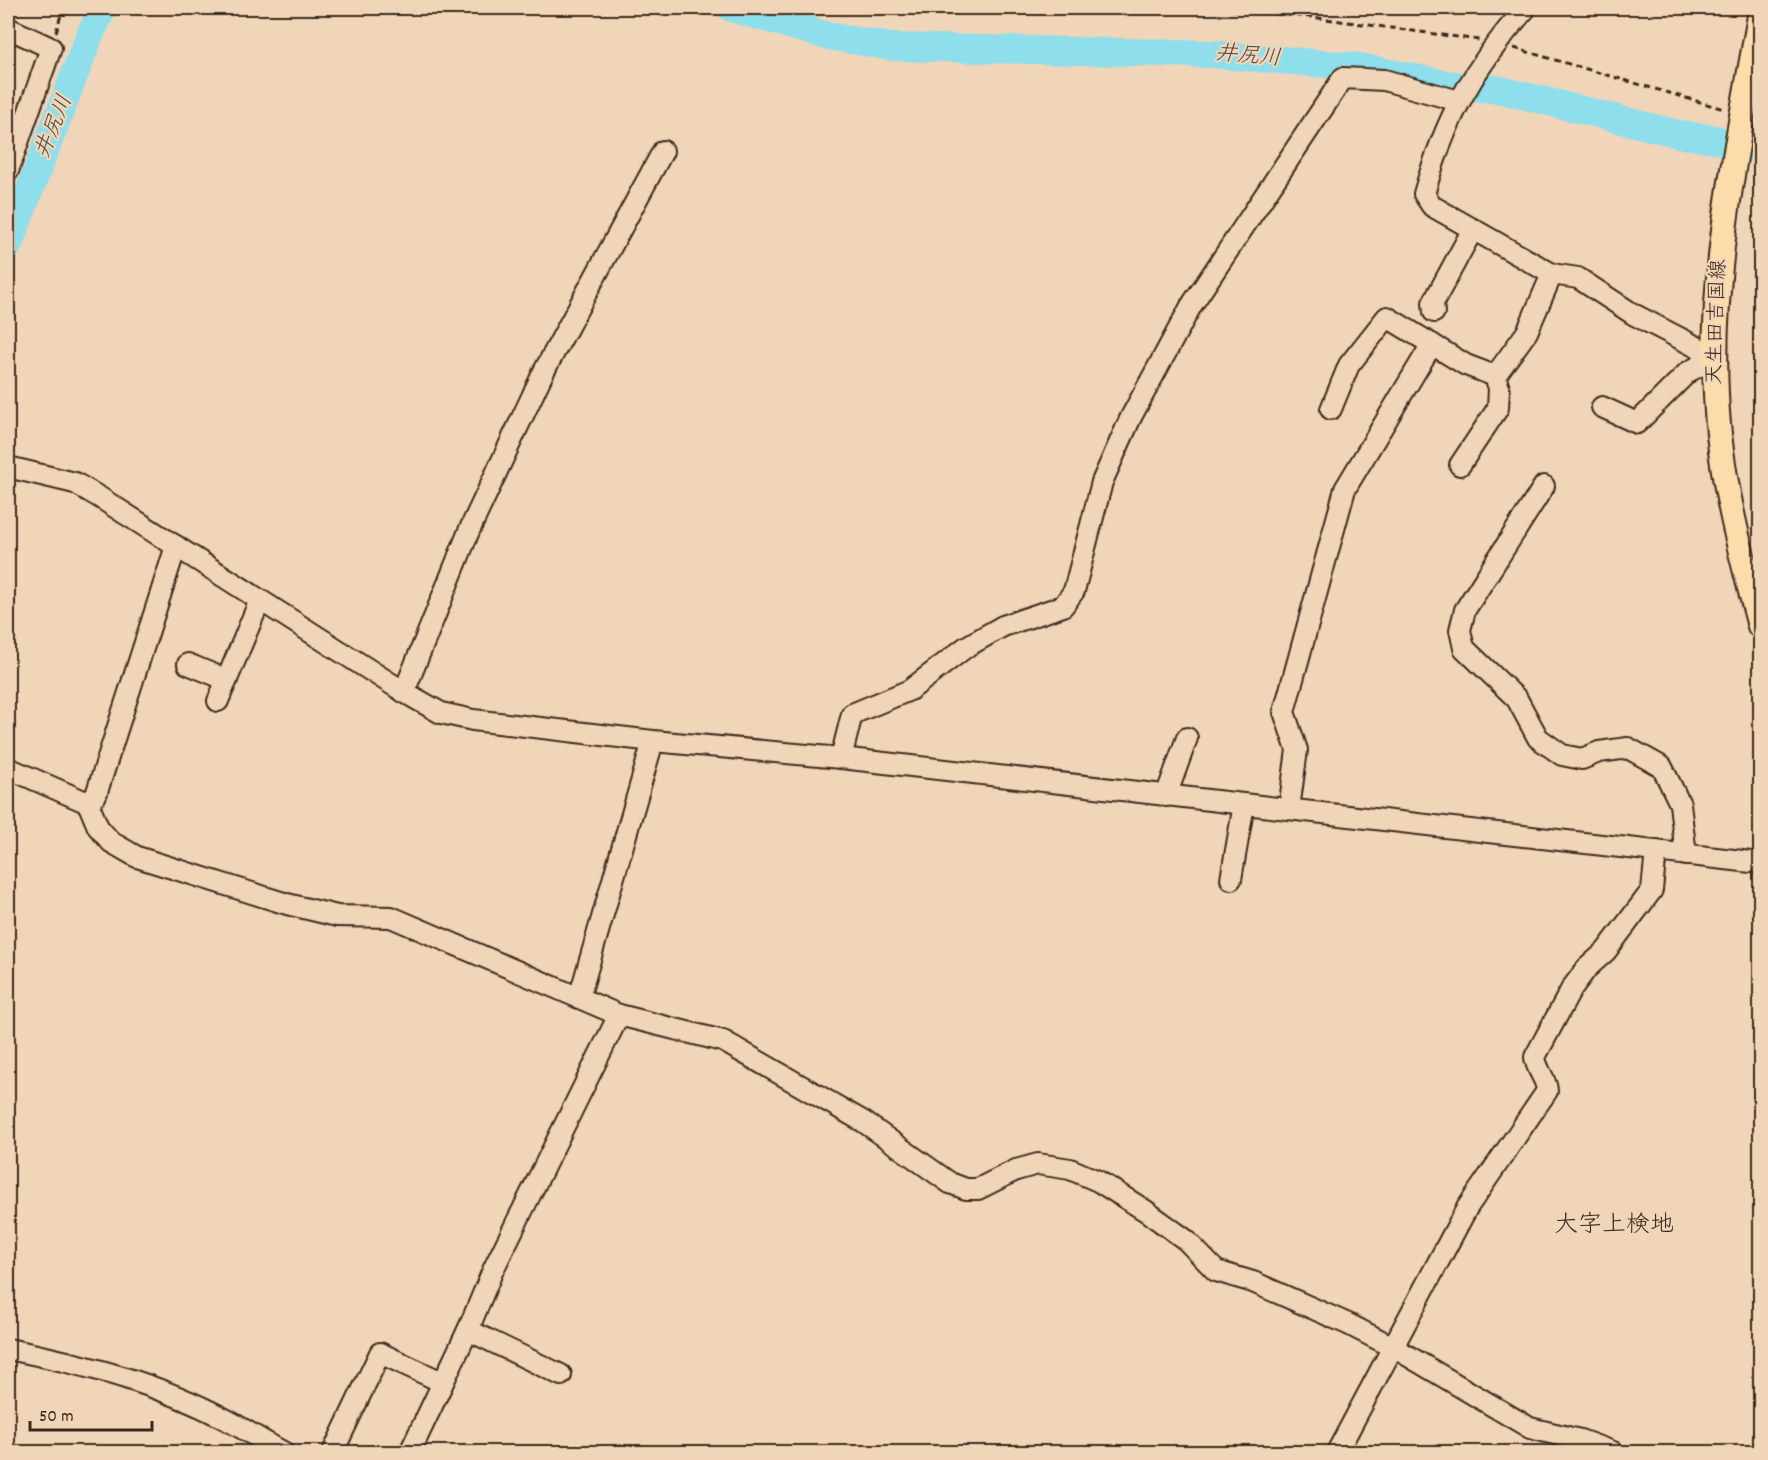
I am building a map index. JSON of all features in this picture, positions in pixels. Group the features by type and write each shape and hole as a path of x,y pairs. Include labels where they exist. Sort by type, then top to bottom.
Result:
{"main road":[{"name":"天生田吉国線","path":"1761,16 1722,244 1716,357 1716,396 1728,492 1761,626"}],"street":[{"path":"1526,8 1495,42 1460,98 1437,147 1424,194 1432,206 1552,274 1578,278 1633,314 1716,357"},
{"path":"8,28 51,48 8,171"},
{"path":"841,758 852,714 910,690 966,647 1003,626 1063,606 1074,591 1102,482 1131,417 1191,306 1343,78 1384,80 1460,98"},
{"path":"404,692 470,531 543,373 663,152"},
{"path":"1434,312 1433,303 1473,229"},
{"path":"1495,376 1527,332 1552,274"},
{"path":"1331,409 1348,365 1387,317 1466,365 1495,376"},
{"path":"1290,809 1297,750 1284,712 1345,489 1432,344"},
{"path":"1602,406 1638,423 1688,372 1716,357"},
{"path":"1460,465 1498,408 1498,388 1495,376"},
{"path":"8,467 75,483 404,692 441,712 473,720 653,741 841,758 1761,862"},
{"path":"1544,486 1465,610 1460,630 1464,648 1517,699 1539,738 1562,756 1582,759 1599,752 1628,748 1662,767 1680,804 1686,855"},
{"path":"88,803 96,795 176,546"},
{"path":"218,701 260,600"},
{"path":"188,664 227,680"},
{"path":"1166,796 1187,738"},
{"path":"579,998 653,741"},
{"path":"8,768 88,803 98,827 111,842 137,857 287,904 337,916 391,917 620,1015 723,1041 802,1084 864,1122 950,1183 966,1189 978,1189 1016,1170 1038,1164 1052,1164 1079,1173 1146,1210 1186,1240 1216,1271 1290,1296 1393,1347 1530,1428 1580,1440 1613,1452"},
{"path":"1231,879 1244,804"},
{"path":"1336,1452 1467,1208 1547,1091 1547,1084 1536,1067 1535,1057 1572,988 1587,968 1606,951 1652,890 1656,851"},
{"path":"410,1452 468,1330 493,1270 620,1015"},
{"path":"468,1330 561,1375"},
{"path":"8,1349 63,1360 164,1391 226,1419 282,1452"},
{"path":"333,1452 380,1353 442,1382"}],"path":[{"path":"51,48 63,8"},
{"path":"1212,8 1311,17 1495,42 1743,114"}],"waterway":[{"name":"井尻川","path":"8,246 89,37 103,8"},
{"name":"井尻川","path":"731,8 828,36 892,47 1211,54 1360,67 1445,84 1501,90 1683,135 1760,149"},
{"path":"8,754 16,763"}],"district":[{"name":"大字上検地","path":"1614,1226"}]}
